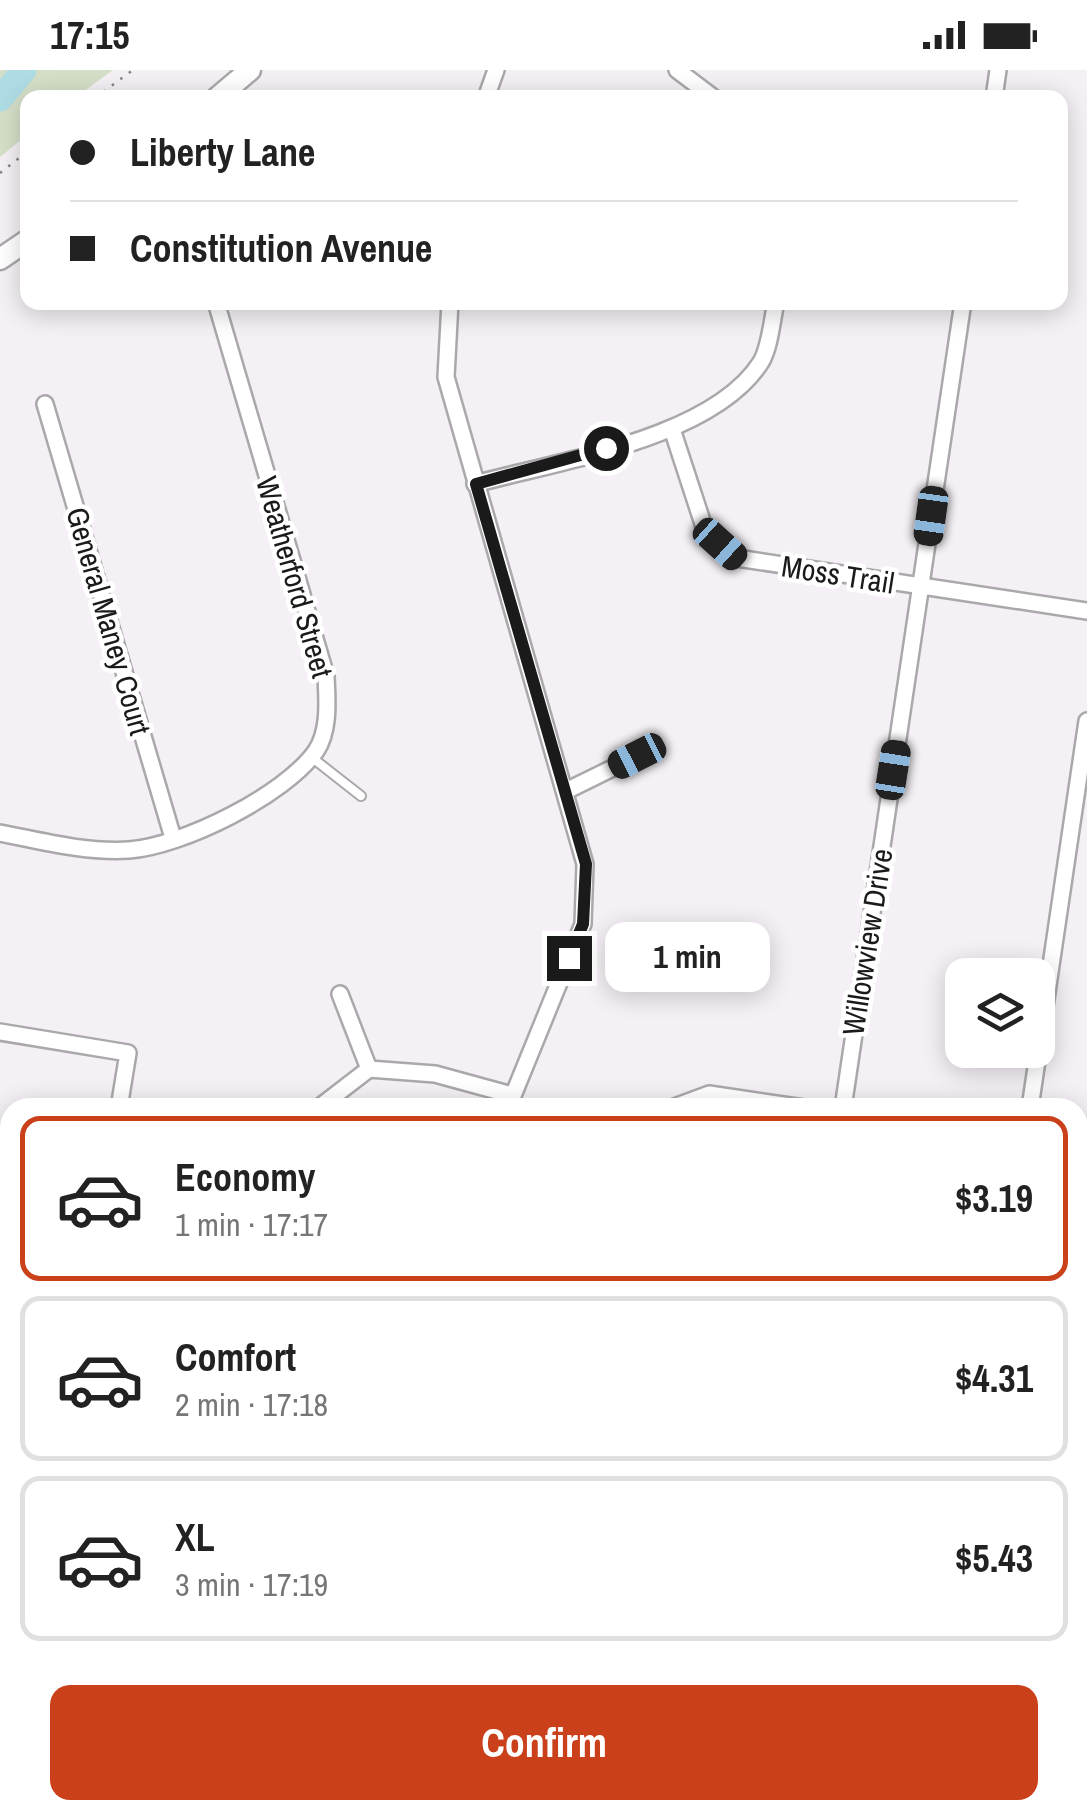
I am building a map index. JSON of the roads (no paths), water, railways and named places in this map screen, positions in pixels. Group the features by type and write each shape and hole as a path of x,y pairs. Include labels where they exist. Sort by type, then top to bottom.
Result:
{"main road":[{"path":"226,90 250,70"}],"street":[{"path":"677,70 703,90"},
{"name":"Weatherford Street","path":"218,310 326,676 328,710 318,749 310,756"},
{"path":"450,310 446,377 586,864 583,924 511,1098"},
{"path":"476,484 672,429 727,401 762,360 774,310"},
{"name":"Willowview Drive","path":"844,1098 962,310"},
{"name":"General Maney Court","path":"45,404 173,838"},
{"name":"Moss Trail","path":"672,429 704,530 736,558 1087,611"},
{"path":"1032,1098 1082,798 1087,721"},
{"path":"0,833 58,845 130,850 233,816 310,756"},
{"path":"566,792 637,756"},
{"path":"340,994 369,1069"},
{"path":"0,1032 128,1053 121,1098"},
{"path":"331,1098 369,1069 434,1074 502,1098"},
{"path":"704,1098 709,1094 736,1098"}],"lane":[{"path":"310,756 362,796"}],"waterway":[{"path":"0,99 24,70"}]}
